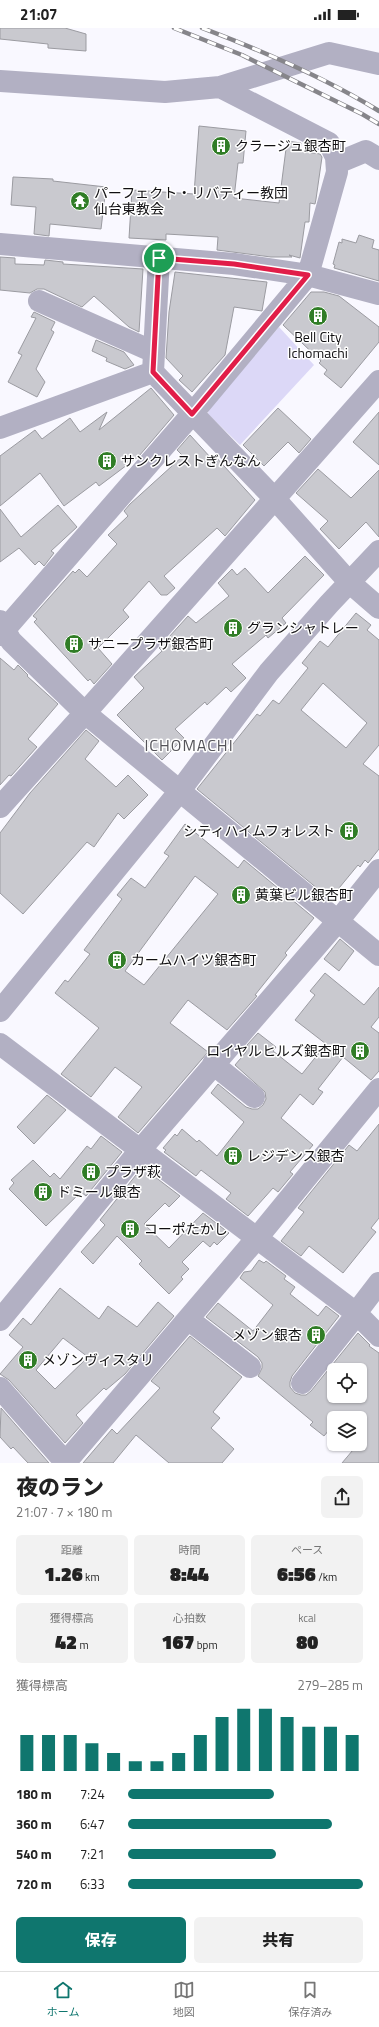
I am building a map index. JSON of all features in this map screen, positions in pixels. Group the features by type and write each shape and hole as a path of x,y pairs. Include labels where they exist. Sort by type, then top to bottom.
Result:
{"street":[{"path":"0,81 165,92 220,87 329,53 379,64"},
{"path":"220,87 329,144 336,156 337,172 308,275 192,414 2,629 11,641 86,713 179,792 249,846 379,955"},
{"path":"337,163 366,151 379,159"},
{"path":"0,244 234,264 308,275 379,294"},
{"path":"154,362 159,258"},
{"path":"39,302 154,362 192,414 275,499 349,582 379,608"},
{"path":"0,428 154,362"},
{"path":"0,807 86,713 379,382"},
{"path":"0,1010 179,792 269,672 349,582 379,551"},
{"path":"0,1320 141,1149 338,921 379,870"},
{"path":"0,1044 141,1149 356,1314 379,1336"},
{"path":"213,1064 254,1097"},
{"path":"0,1388 65,1463 257,1238 379,1089"},
{"path":"302,1384 379,1283"},
{"path":"188,1319 250,1367"}],"shaded area":[{"path":"279,327 314,365 240,445 208,414 209,406"}],"building":[{"path":"0,28 65,28 86,34 86,51 48,48 48,44 0,39"},
{"path":"199,126 246,131 243,163 238,163 234,198 279,203 287,141 301,143 300,151 320,154 322,157 316,199 315,204 310,203 309,222 305,222 300,258 289,255 292,257 271,257 217,250 218,237 166,234 166,240 129,238 132,190 194,194"},
{"path":"13,177 53,179 53,181 106,187 101,229 50,224 49,236 34,234 36,207 11,205"},
{"path":"359,235 374,240 372,248 379,250 379,281 334,268 335,265 333,264 339,242 342,243 342,239 356,243"},
{"path":"0,257 15,258 15,264 44,265 45,260 63,262 63,264 143,269 139,332 129,327 94,296 82,307 44,289 37,289 30,293 0,290"},
{"path":"175,272 267,282 262,311 234,307 225,355 192,392 179,380 183,376 166,358 169,312"},
{"path":"311,292 324,292 339,296 379,327 379,342 341,388 324,374 327,370 319,363 321,361 283,325"},
{"path":"34,312 55,322 51,330 54,332 36,369 45,382 37,397 8,382 22,355 18,353 36,318 31,317"},
{"path":"96,340 124,352 134,365 125,369 106,361 107,358 92,351"},
{"path":"151,388 174,415 139,456 99,486 96,482 64,506 40,473 0,506 0,456 35,430 42,439 70,418 80,432 107,412 99,430"},
{"path":"278,408 311,439 299,453 288,442 264,466 243,445"},
{"path":"379,412 379,465 353,442"},
{"path":"190,435 211,458 214,455 255,500 225,536 217,528 164,576 175,588 167,595 161,595 149,581 123,610 129,617 98,648 112,664 94,684 90,679 88,681 34,622 37,619 33,616 73,571 75,573 79,569 87,577 117,544 108,535 128,516 124,511 183,456 177,450"},
{"path":"318,469 351,498 379,470 379,537 366,522 339,549 320,529 328,521 296,493"},
{"path":"58,505 77,527 51,551 54,553 44,566 39,561 35,565 19,548 0,562 0,509 21,537"},
{"path":"305,556 324,575 282,618 286,623 268,638 266,635 232,664 246,678 231,692 226,687 207,705 205,702 175,729 184,738 162,760 117,715 144,688 134,677 162,651 159,648 188,616 196,623 229,596 218,583 232,569 237,575 245,568 268,593"},
{"path":"356,613 371,625 367,630 379,640 379,745 363,764 379,776 379,849 368,863 365,860 360,867 358,865 330,899 197,789 257,714 260,716 273,700 279,704 308,668 302,663 320,641 328,647","holes":["323,683 367,723 346,748 301,710"]},
{"path":"0,658 14,670 18,665 28,675 27,676 58,704 28,739 37,747 11,776 9,775 0,785"},
{"path":"86,730 99,741 85,759 116,787 128,775 148,795 124,819 118,813 94,847 87,842 23,914 0,893 0,833 30,793"},
{"path":"185,824 238,868 244,860 314,918 285,953 287,955 255,995 257,996 227,1030 188,1000 170,1023 208,1052 138,1133 118,1117 142,1087 115,1067 91,1097 61,1074 99,1028 55,993 65,980 68,982 90,954 84,950 122,899 117,895 131,878 145,888 169,856 164,853","holes":["195,876 218,894 144,985 125,971"]},
{"path":"340,939 354,951 339,971 324,959"},
{"path":"325,973 364,1005 379,987 379,1017 371,1027 379,1033 379,1071 371,1080 343,1057 318,1089 323,1092 313,1105 300,1094 281,1118 313,1145 290,1172 293,1174 278,1192 273,1188 248,1216 226,1199 231,1193 201,1170 196,1176 164,1152 166,1150 163,1148 175,1134 177,1136 182,1129 197,1142 199,1140 217,1156 244,1122 211,1093 218,1084 246,1107 258,1109 263,1105 266,1099 265,1092 235,1065 246,1052 247,1045 258,1033 276,1047 273,1051 302,1074 326,1044 295,1020 315,995 310,991"},
{"path":"47,1095 66,1110 34,1144 17,1127"},
{"path":"379,1124 379,1218 371,1228 376,1232 343,1273 309,1246 301,1256 281,1241 304,1212 298,1208 349,1145 357,1151"},
{"path":"101,1136 122,1152 86,1196 81,1192 46,1226 9,1189 14,1183 11,1180 33,1160 50,1177 54,1173 60,1179 87,1146 91,1149"},
{"path":"140,1170 146,1170 180,1196 169,1207 165,1203 144,1224 169,1248 203,1213 229,1233 217,1245 214,1242 210,1247 203,1241 182,1262 189,1269 181,1277 183,1279 169,1294 139,1264 142,1261 117,1236 93,1264 81,1252 105,1225 100,1220"},
{"path":"259,1260 264,1263 266,1261 286,1276 284,1279 295,1287 290,1294 318,1316 326,1306 339,1316 292,1376 290,1387 295,1393 306,1395 327,1371 327,1403 367,1403 367,1363 334,1363 358,1333 370,1345 369,1346 379,1353 379,1463 342,1463 352,1451 367,1451 367,1411 327,1411 327,1432 324,1436 310,1425 313,1422 258,1376 262,1368 262,1363 258,1357 206,1317 218,1303 253,1331 273,1305 240,1278 244,1272 251,1271"},
{"path":"60,1288 99,1319 108,1306 137,1327 158,1302 174,1316 125,1374 106,1390 104,1388 76,1415 83,1423 65,1443 9,1380 0,1374 23,1347 9,1335 23,1318 31,1325","holes":["63,1338 88,1357 55,1389 36,1370"]},
{"path":"190,1336 242,1377 213,1412 220,1418 211,1428 234,1449 222,1463 169,1463 136,1435 113,1463 83,1463 112,1429 117,1434 160,1388 151,1381"},
{"path":"1,1408 49,1463 28,1463 13,1447 11,1449 0,1437"}],"railway":[{"path":"174,28 242,55 362,114 379,124"},
{"path":"202,28 293,65 337,87 379,111"}],"place":[{"name":"クラージュ銀杏町","path":"221,146"},
{"name":"パーフェクト・リバティー教団 仙台東教会","path":"80,201"},
{"name":"Bell City Ichomachi","path":"318,316"},
{"name":"サンクレストぎんなん","path":"107,461"},
{"name":"グランシャトレー","path":"233,628"},
{"name":"サニープラザ銀杏町","path":"74,644"},
{"name":"シティハイムフォレスト","path":"349,831"},
{"name":"黄葉ビル銀杏町","path":"241,895"},
{"name":"カームハイツ銀杏町","path":"117,960"},
{"name":"ロイヤルヒルズ銀杏町","path":"360,1051"},
{"name":"レジデンス銀杏","path":"233,1156"},
{"name":"プラザ萩","path":"91,1172"},
{"name":"ドミール銀杏","path":"43,1192"},
{"name":"コーポたかし","path":"130,1229"},
{"name":"メゾン銀杏","path":"316,1335"},
{"name":"メゾンヴィスタリ","path":"28,1360"}],"district":[{"name":"ICHOMACHI","path":"189,745"}],"route":[{"path":"159,258 234,264 308,275 192,414 153,372 159,258"}]}
